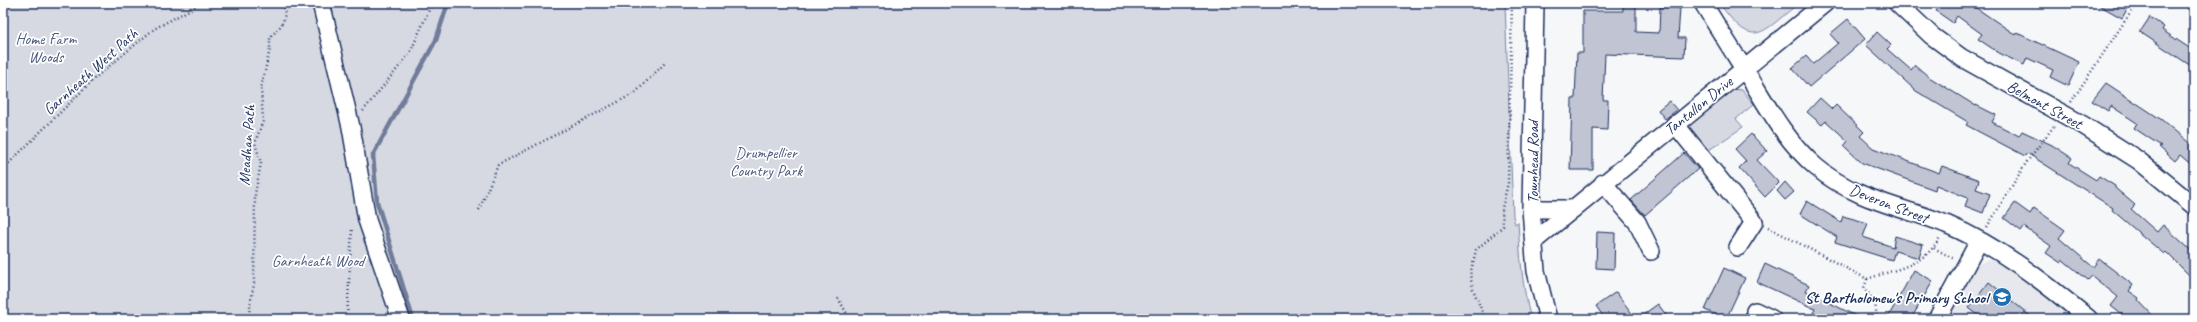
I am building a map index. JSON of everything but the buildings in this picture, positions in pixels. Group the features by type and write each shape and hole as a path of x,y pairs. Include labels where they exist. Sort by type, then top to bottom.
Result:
{"street":[{"path":"321,3 350,127 367,220 401,319"},
{"name":"Townhead Road","path":"1535,3 1531,208 1536,271 1548,319"},
{"name":"Deveron Street","path":"1703,3 1782,130 1798,150 1816,166 1835,181 1860,195 1946,224 2006,255 2040,278 2089,319"},
{"name":"Tantallon Drive","path":"1534,241 1675,124 1825,3"},
{"name":"Belmont Street","path":"1897,3 1932,36 1962,58 2064,113 2090,129 2138,160 2194,206"},
{"path":"1675,124 1754,222 1738,248"},
{"path":"1603,183 1636,222 1651,251"},
{"path":"1531,208 1573,209"},
{"path":"1936,319 1964,264 1979,241"},
{"path":"1755,311 1772,319"}],"path":[{"name":"Garnheath West Path","path":"3,169 95,78 154,29 202,3"},
{"name":"Meadhan Path","path":"248,319 254,284 255,194 260,163 255,143 263,120 261,88 270,49 270,37 279,29 285,19 283,3"},
{"path":"350,127 410,53 432,3"},
{"path":"1485,319 1473,289 1470,275 1476,250 1504,226 1502,208 1508,183 1512,3"},
{"path":"479,210 498,165 635,93 665,63"},
{"path":"1754,222 1765,226 1867,279 1921,261 1934,248 1946,224"},
{"path":"1934,248 1964,264"},
{"path":"1867,279 1864,288 1875,302 1877,319"},
{"path":"838,298 850,319"}],"shaded area":[{"name":"St Bartholomew's Primary School","path":"1987,260 1999,261 2065,310 2074,319 1945,319 1975,266"}],"green space":[{"name":"Drumpellier Country Park","path":"3,3 1505,3 1513,216 1515,224 1518,222 1523,283 1531,319 3,319"},
{"path":"1719,3 1799,3 1775,23 1758,33 1749,32 1741,28"},
{"path":"1731,89 1742,90 1754,104 1736,119 1743,127 1706,152 1684,125"}],"waterway":[{"path":"413,319 377,202 373,155 436,40 448,3"}],"place":[{"name":"St Bartholomew's Primary School","path":"2002,297"}],"park label":[{"name":"Home Farm Woods","path":"46,47"},
{"name":"Garnheath Wood","path":"318,260"}]}
